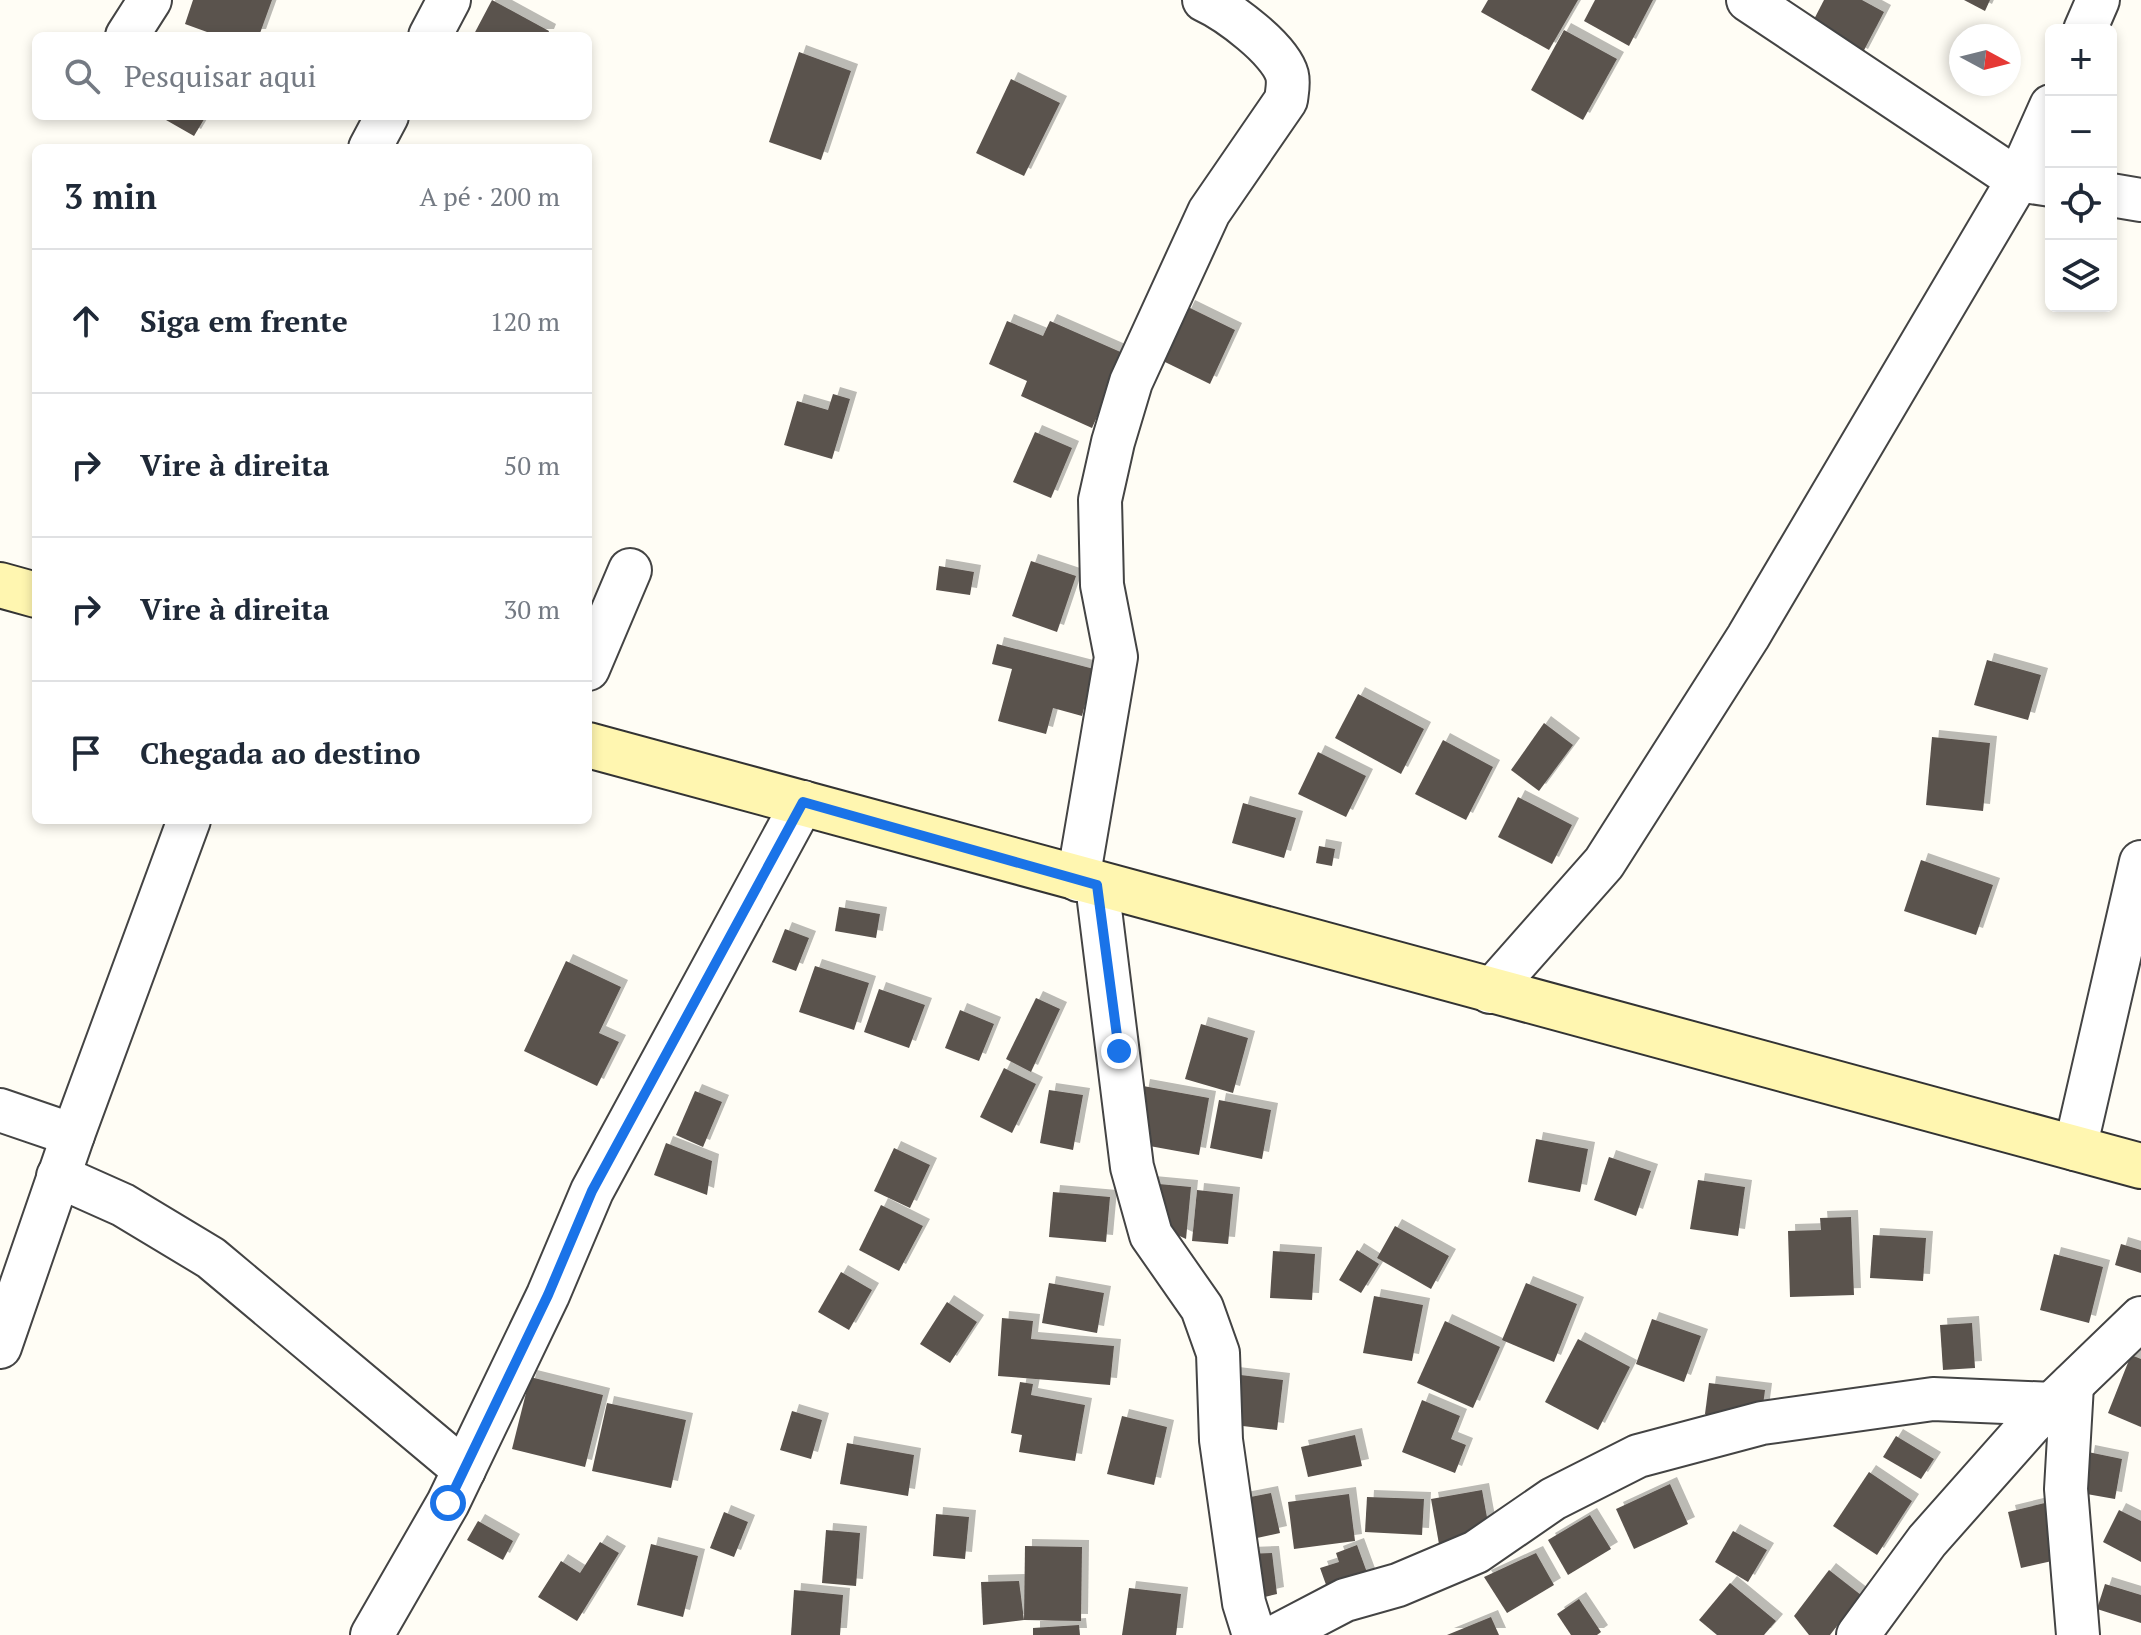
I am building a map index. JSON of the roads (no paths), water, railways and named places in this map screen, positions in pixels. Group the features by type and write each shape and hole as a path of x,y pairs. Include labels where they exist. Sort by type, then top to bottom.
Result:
{"main road":[{"path":"0,585 32,594"},
{"path":"592,746 1490,992 2141,1166"}],"street":[{"path":"130,32 150,0"},
{"path":"432,32 449,0"},
{"path":"1204,0 1267,46 1281,62 1288,85 1286,100 1209,212 1131,382 1113,442 1100,500 1102,585 1116,657 1087,882 1132,1167 1151,1235 1202,1308 1218,1353 1221,1440 1244,1603 1254,1635"},
{"path":"1748,0 2035,183"},
{"path":"2088,24 2098,0"},
{"path":"372,144 385,120"},
{"path":"1490,992 1604,863 2035,183 2045,135"},
{"path":"2117,196 2141,200"},
{"path":"592,660 630,570"},
{"path":"372,1635 464,1470 548,1295 592,1191 803,802"},
{"path":"0,1347 58,1176 188,824"},
{"path":"2075,1149 2141,862"},
{"path":"0,1110 73,1135"},
{"path":"58,1176 123,1205 211,1258 464,1470"},
{"path":"1858,1635 1927,1541 2062,1395 2141,1318"},
{"path":"1278,1635 1345,1600 1398,1585 1476,1552 1553,1499 1638,1456 1762,1423 1933,1399 2062,1395"},
{"path":"2062,1395 2078,1635"}]}
